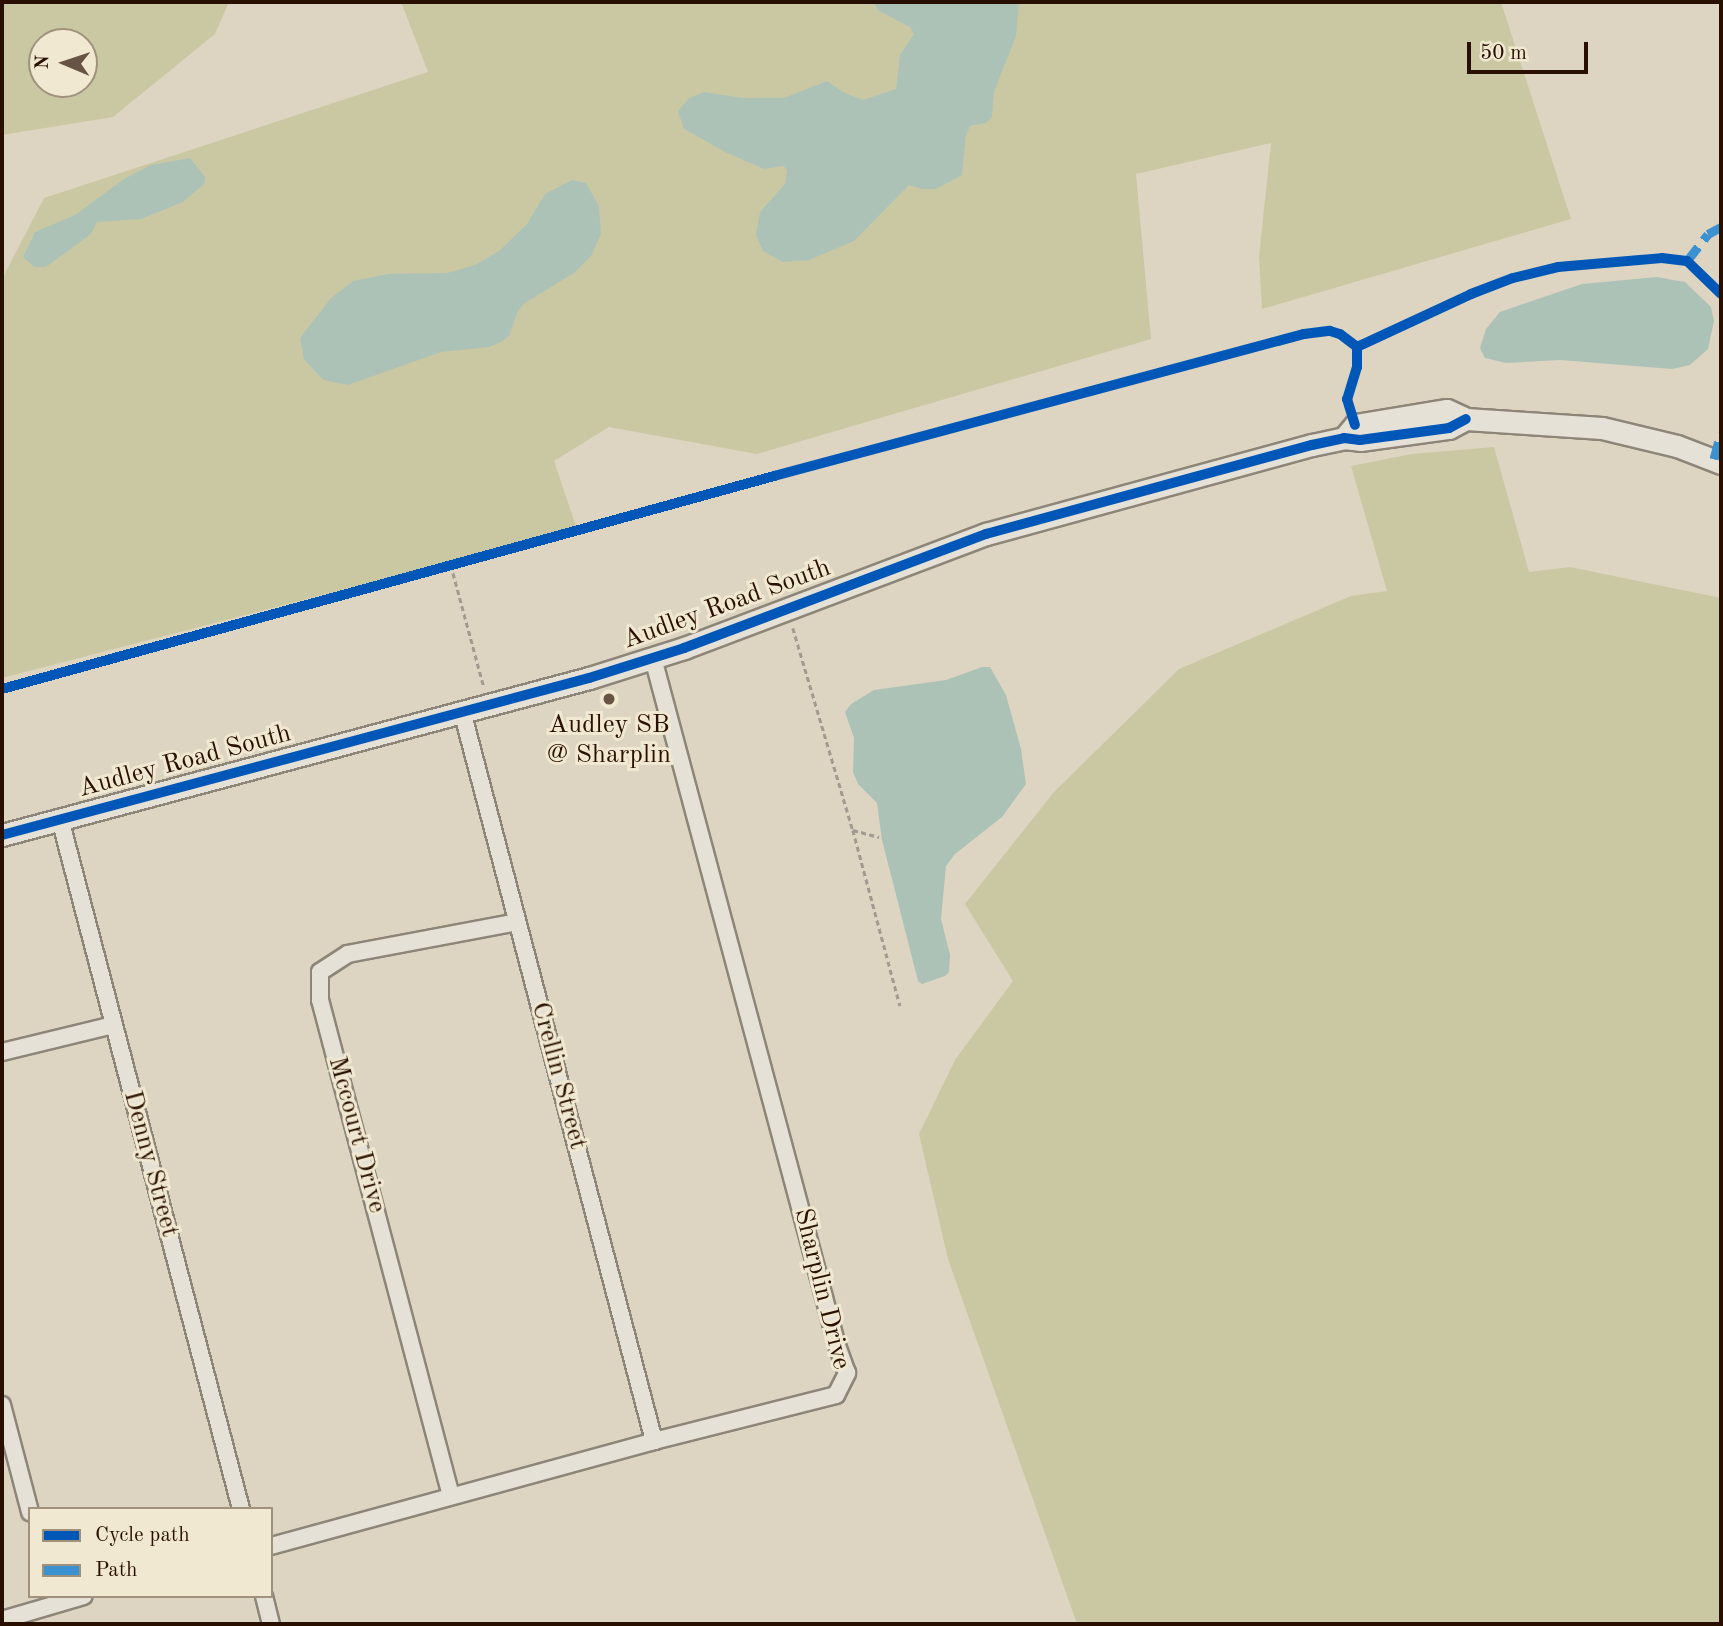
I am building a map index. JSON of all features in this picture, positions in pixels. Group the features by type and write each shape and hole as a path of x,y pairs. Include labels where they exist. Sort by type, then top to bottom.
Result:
{"street":[{"name":"Audley Road South","path":"2,835 489,705 653,658 986,534 1344,438 1355,425 1447,410 1466,419 1602,428 1677,446 1721,463"},
{"name":"Sharplin Drive","path":"273,1545 654,1441 836,1395 847,1373 836,1342 653,658"},
{"name":"Crellin Street","path":"462,711 654,1441"},
{"name":"Denny Street","path":"60,819 240,1507"},
{"name":"Mccourt Drive","path":"451,1496 320,1000 320,972 348,954 517,922"},
{"path":"2,1052 114,1025"},
{"path":"2,1405 29,1507"},
{"path":"264,1598 271,1624"},
{"path":"2,1620 53,1600"}],"path":[{"path":"451,565 489,705"},
{"path":"787,608 853,830 900,1006"},
{"path":"853,830 879,837"}],"shaded area":[{"path":"2,2 229,2 215,34 113,117 2,135"},
{"path":"401,2 1501,2 1571,219 1262,309 1259,257 1271,143 1136,174 1151,339 757,454 609,427 554,461 577,529 2,678 2,279 44,198 428,72"},
{"path":"873,2 1019,2 1016,36 994,92 992,117 986,123 970,126 966,135 962,175 936,189 909,185 854,241 809,260 783,262 763,251 756,235 760,212 785,184 787,171 784,166 764,169 725,152 684,129 678,111 689,98 704,92 743,98 784,98 827,81 843,92 863,100 896,89 900,55 914,34 910,27 879,11"},
{"path":"190,158 205,177 204,184 183,202 141,219 97,222 91,234 46,267 34,267 23,257 35,232 75,215 124,179 151,165"},
{"path":"572,180 586,183 599,206 601,234 591,256 574,273 525,303 518,311 509,336 501,342 489,347 441,352 348,385 323,380 304,359 300,338 331,298 353,281 388,274 447,273 475,265 499,251 527,224 545,194"},
{"path":"1657,277 1685,282 1711,307 1714,321 1708,349 1690,365 1672,369 1560,360 1506,363 1485,358 1480,348 1486,329 1500,312 1582,284"},
{"path":"1494,447 1529,572 1570,567 1721,598 1721,1624 1077,1624 948,1259 919,1134 955,1060 1013,981 965,904 1054,792 1179,669 1351,596 1387,591 1351,466 1412,454"},
{"path":"982,667 990,667 1006,695 1021,749 1026,784 1002,817 955,854 946,866 941,919 950,955 949,972 922,984 918,981 882,840 877,803 858,784 853,772 854,738 845,712 851,704 874,690 946,680"}],"marked path":[{"path":"1687,261 1708,234 1721,227"},
{"path":"1714,459 1721,433"}],"cycle path":[{"path":"1357,347 1471,294 1513,278 1558,267 1662,258 1687,261 1721,294"},
{"path":"2,689 774,476 1304,334 1330,331 1340,334 1357,347 1357,367 1347,399 1355,425"},
{"path":"2,835 589,678 684,648 986,534 1312,445 1344,438 1360,440 1449,428 1466,419"}],"place":[{"name":"Audley SB @ Sharplin","path":"609,699"}]}
